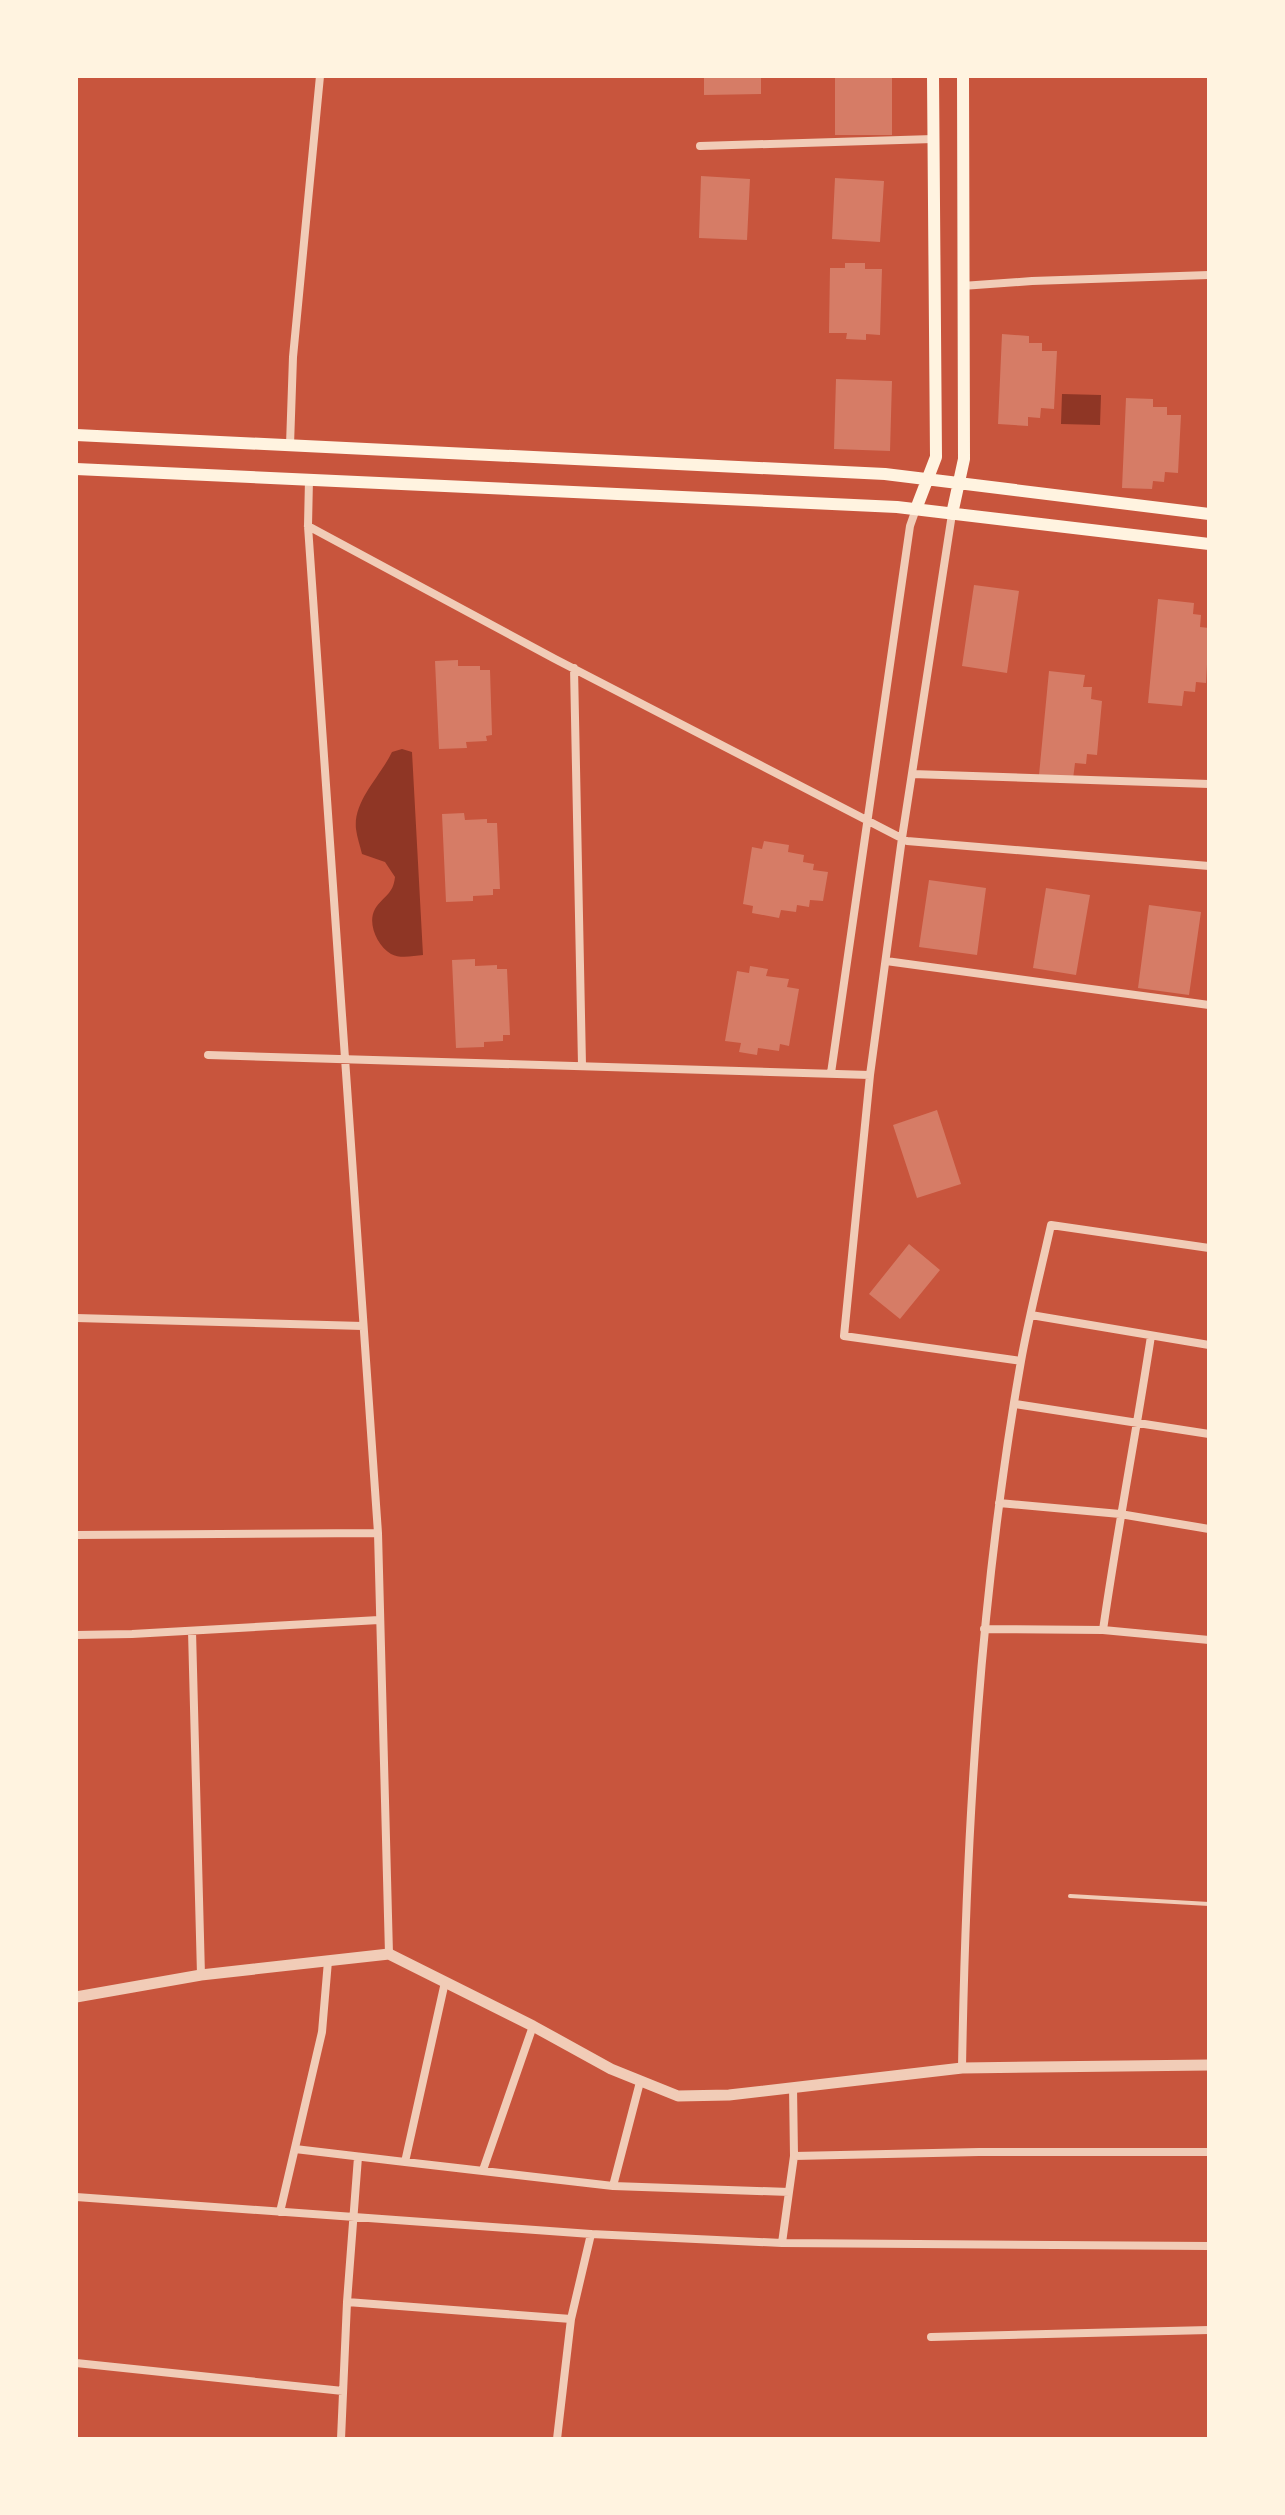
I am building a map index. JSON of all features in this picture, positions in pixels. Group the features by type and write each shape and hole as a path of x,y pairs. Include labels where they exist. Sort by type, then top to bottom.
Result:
{"main road":[{"path":"916,509 936,457 933,76"},
{"path":"952,514 964,459 963,76"},
{"path":"76,435 885,474 1209,514"},
{"path":"76,469 916,509 1209,544"}],"street":[{"path":"290,445 293,357 320,76"},
{"path":"700,146 933,139"},
{"path":"962,286 1209,275"},
{"path":"309,479 308,526 378,1533 389,1954"},
{"path":"831,1073 910,526 916,509"},
{"path":"952,514 902,838 870,1075 844,1336 1021,1361"},
{"path":"308,526 907,841 1209,866"},
{"path":"574,668 582,1065"},
{"path":"912,774 1209,784"},
{"path":"886,961 1209,1005"},
{"path":"208,1055 870,1075"},
{"path":"962,2068 964,1919 984,1629 1021,1361 1051,1225 1209,1248"},
{"path":"1031,1315 1209,1345"},
{"path":"76,1318 363,1326"},
{"path":"1103,1630 1151,1336"},
{"path":"1015,1404 1209,1434"},
{"path":"999,1503 1120,1514 1209,1529"},
{"path":"76,1535 378,1533"},
{"path":"76,1635 379,1620"},
{"path":"984,1629 1103,1630 1209,1640"},
{"path":"192,1631 201,1975"},
{"path":"76,1997 201,1975 389,1954 640,2082 678,2096 729,2095 962,2068 1209,2065"},
{"path":"280,2212 322,2032 328,1961"},
{"path":"405,2162 445,1982"},
{"path":"483,2170 533,2026"},
{"path":"613,2186 640,2082"},
{"path":"782,2243 794,2156 793,2087"},
{"path":"295,2149 613,2186 789,2192"},
{"path":"794,2156 1209,2152"},
{"path":"341,2439 358,2157"},
{"path":"76,2197 591,2234 782,2243 1209,2246"},
{"path":"557,2439 571,2319 591,2234"},
{"path":"347,2302 571,2319"},
{"path":"931,2337 1209,2330"},
{"path":"76,2363 343,2391"}],"lane":[{"path":"1070,1896 1209,1904"}],"shaded area":[{"path":"1062,394 1101,395 1100,425 1061,424"},
{"path":"402,749 412,752 423,955 407,957 391,954 381,946 375,934 372,921 375,909 390,891 395,877 385,862 362,854 356,829 359,809 368,789 392,752"}],"building":[{"path":"704,76 761,76 761,94 704,95"},
{"path":"835,76 892,76 892,135 835,135"},
{"path":"701,176 750,179 747,240 699,238"},
{"path":"835,178 884,181 880,242 832,239"},
{"path":"845,263 865,263 865,269 882,269 880,335 866,334 866,340 846,339 847,333 829,333 830,268 845,268"},
{"path":"1002,334 1029,336 1029,343 1042,343 1042,351 1057,351 1054,409 1041,408 1040,418 1028,417 1028,426 998,424"},
{"path":"836,379 892,381 890,451 834,449"},
{"path":"1126,398 1153,399 1153,407 1167,407 1167,415 1181,415 1178,473 1165,472 1164,482 1153,481 1152,489 1122,488"},
{"path":"974,585 1019,591 1007,673 962,666"},
{"path":"1158,599 1194,603 1193,614 1201,615 1200,627 1209,628 1206,683 1196,682 1195,692 1184,691 1182,706 1148,703"},
{"path":"458,660 458,666 480,666 480,670 490,670 492,735 486,736 487,741 466,742 467,748 439,749 435,661"},
{"path":"1049,671 1085,675 1083,687 1092,687 1091,699 1102,701 1097,755 1087,754 1086,764 1075,763 1073,779 1039,775"},
{"path":"464,813 465,820 487,819 487,823 497,823 500,889 493,889 493,895 473,896 473,901 446,902 442,814"},
{"path":"764,841 789,845 788,852 804,855 803,862 814,864 813,870 828,872 823,901 810,900 809,907 797,905 796,912 781,910 779,918 752,913 753,906 743,904 752,847 762,849"},
{"path":"929,880 986,888 977,955 919,947"},
{"path":"1046,888 1090,895 1076,975 1033,968"},
{"path":"1149,905 1201,912 1189,995 1138,988"},
{"path":"475,959 475,966 497,965 497,969 507,969 510,1035 503,1035 503,1041 484,1042 484,1047 456,1048 452,960"},
{"path":"750,966 768,969 766,976 789,979 787,987 799,989 789,1046 780,1044 779,1051 758,1048 757,1055 739,1052 741,1043 725,1041 737,971 749,973"},
{"path":"937,1110 961,1184 917,1198 893,1125"},
{"path":"909,1244 940,1270 900,1319 869,1294"}]}
